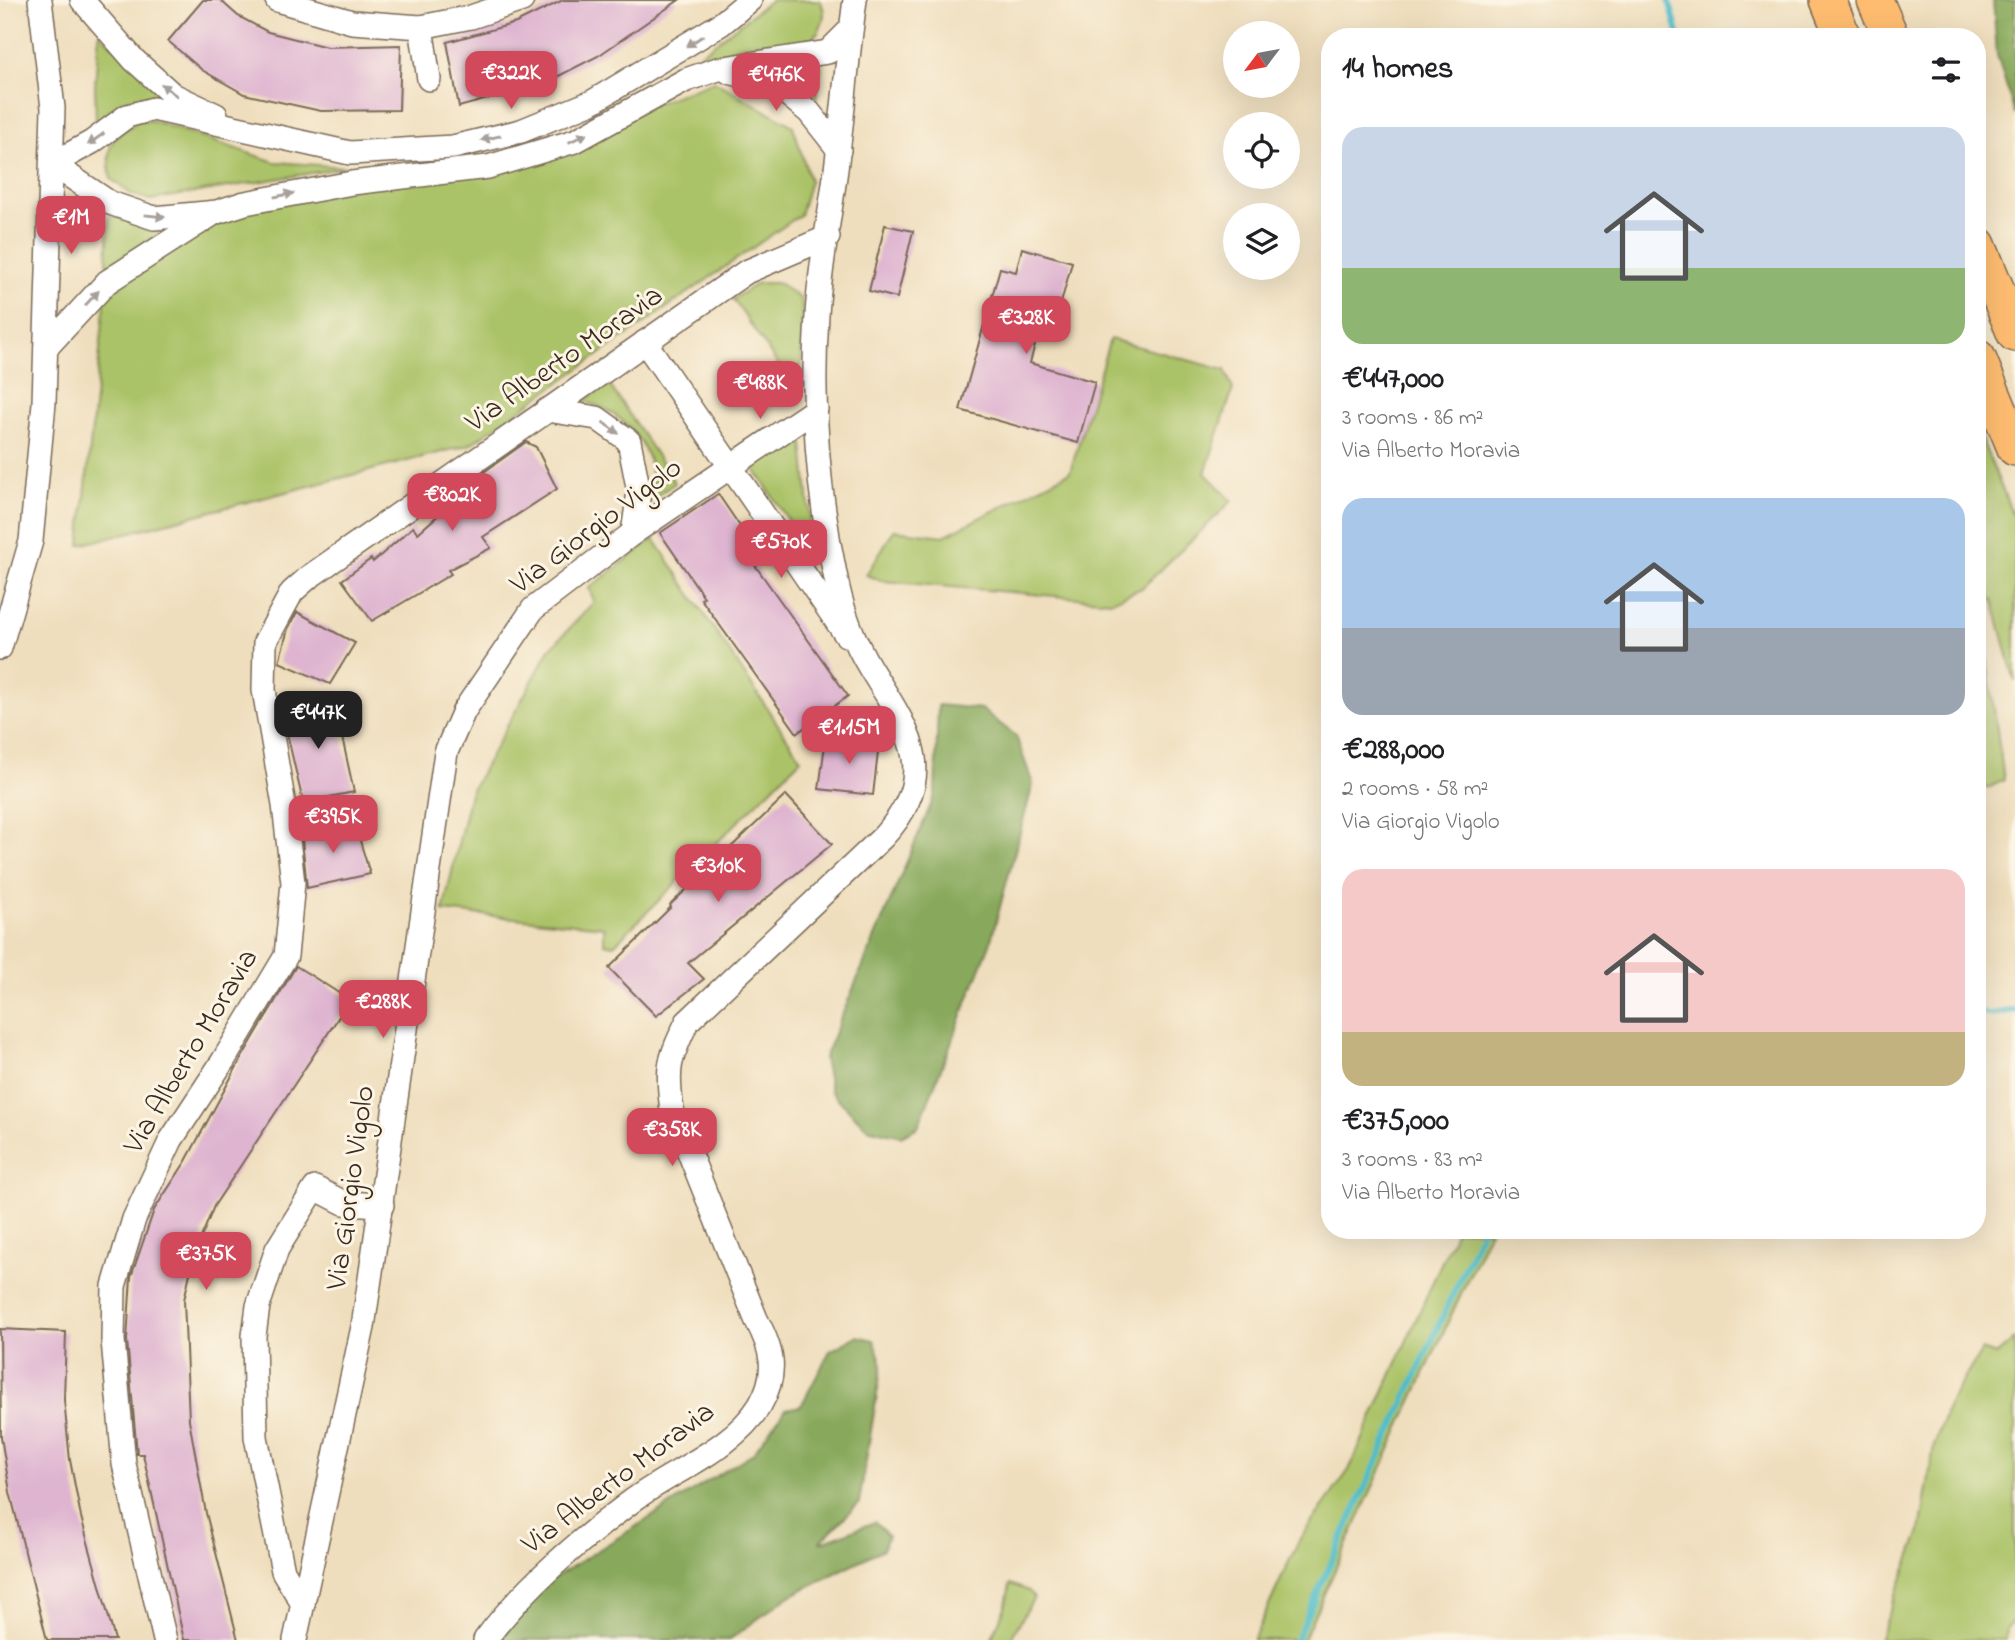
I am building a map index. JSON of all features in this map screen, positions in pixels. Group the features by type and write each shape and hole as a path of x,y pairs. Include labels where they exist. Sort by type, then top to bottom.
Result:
{"highway":[{"path":"1828,0 1839,28"},
{"path":"1875,0 1887,28"},
{"path":"1986,264 2015,334"},
{"path":"1986,377 2015,448"}],"street":[{"path":"0,648 6,610 31,541 46,348 53,108 40,0"},
{"path":"82,0 134,60 173,95 251,132"},
{"path":"277,0 352,22 421,27 492,5 522,0"},
{"path":"52,163 92,142 127,116 153,109 350,153 453,147 521,131 603,96 711,31 750,0"},
{"path":"52,163 110,203 154,218 218,212 245,203 352,183 488,167 575,141 686,80 718,69 828,52 851,29 836,0"},
{"name":"Via Alberto Moravia","path":"485,1640 536,1581 633,1500 729,1439 760,1404 772,1369 771,1347 756,1319 672,1110 667,1078 670,1058 687,1022 883,837 909,804 915,768 908,733 890,697 869,666 851,628 838,586 824,512 816,409 817,314 839,150 855,0"},
{"path":"421,27 429,79"},
{"path":"718,69 775,84 809,112 839,150"},
{"path":"46,348 107,282 218,212"},
{"name":"Via Alberto Moravia","path":"165,1640 124,1464 113,1340 114,1286 134,1219 171,1140 223,1061 286,956 293,883 284,805 264,690 265,642 292,592 309,577 746,272 828,237"},
{"path":"645,342 729,468 869,666"},
{"name":"Via Giorgio Vigolo","path":"295,1640 363,1327 422,903 446,752 464,711 533,609 634,533 816,409"},
{"path":"547,410 597,418 629,441 639,492 634,533"},
{"path":"303,1604 283,1571 256,1437 254,1349 258,1306 276,1249 316,1188 344,1203 382,1205"}],"green space":[{"path":"771,0 820,0 824,11 823,20 813,39 797,44 747,45 686,65"},
{"path":"1993,0 2015,0 2015,114 1997,55"},
{"path":"99,33 185,109 158,99 138,99 119,107 96,124 95,85"},
{"path":"810,64 821,66 815,107 799,85 773,68"},
{"path":"714,81 793,126 810,181 800,215 469,445 80,545 107,282 245,203 488,167"},
{"path":"139,120 154,121 275,162 348,167 150,200 131,194 111,179 109,167 112,143"},
{"path":"109,216 168,223 170,229 143,243 114,267 107,265"},
{"path":"758,283 779,283 802,300 801,398 733,299"},
{"path":"1110,339 1225,370 1233,389 1205,473 1232,501 1142,588 1112,601 883,581 866,575 894,530 944,536 1070,472"},
{"path":"609,384 675,483 652,499 650,465 636,436 613,414 582,401"},
{"path":"802,433 814,559 753,467"},
{"path":"1986,450 2015,520 2015,682 1993,599 1986,602"},
{"path":"654,539 801,759 614,945 604,944 604,927 443,911 470,793 550,649 594,602 589,588"},
{"path":"1986,653 2004,780 1986,787"},
{"path":"938,705 981,709 1016,736 1033,784 990,944 918,1127 901,1136 867,1128 831,1092 824,1058 935,795"},
{"path":"1452,1239 1486,1239 1303,1640 1253,1640 1299,1540 1349,1470"},
{"path":"857,1336 874,1340 882,1364 859,1503 819,1543 875,1522 888,1536 883,1549 786,1598 729,1640 501,1640 530,1593 753,1453 786,1409 801,1406 830,1351"},
{"path":"2015,1339 2015,1618 2007,1628 2006,1640 1879,1640 1920,1531 1934,1446 1948,1405 1982,1350 1996,1355"},
{"path":"1010,1584 1029,1591 1034,1597 1010,1640 991,1640 1006,1605"}],"building":[{"path":"203,0 220,0 238,16 268,32 327,47 401,45 399,110 321,111 244,94 202,70 168,41"},
{"path":"563,0 679,0 598,56 545,83 459,107 447,42 516,23"},
{"path":"885,225 913,231 897,298 869,291"},
{"path":"1022,248 1072,262 1060,307 1046,303 1030,363 1095,382 1078,443 960,410 1000,268 1016,272"},
{"path":"526,442 536,447 557,489 483,537 491,548 448,570 451,574 372,621 342,580 371,559 373,562 413,527 418,533 476,482 474,479"},
{"path":"718,494 750,541 742,547 848,696 797,733 701,599 704,597 660,533"},
{"path":"297,612 355,643 330,684 279,662 288,629"},
{"path":"334,700 354,792 303,802 282,712"},
{"path":"826,737 879,744 873,795 819,789"},
{"path":"786,795 832,844 688,963 704,979 656,1016 609,968 671,907 670,905"},
{"path":"355,824 370,874 307,888 301,829"},
{"path":"296,966 350,1000 214,1206 194,1255 184,1300 189,1420 206,1513 238,1640 184,1640 143,1454 137,1454 127,1340 131,1277 154,1210 186,1161 241,1059"},
{"path":"0,1329 66,1332 64,1400 70,1460 81,1517 115,1640 47,1640 10,1492 1,1437"}],"waterway":[{"path":"1669,0 1677,28"},
{"path":"1986,1013 2015,1010"},
{"path":"1296,1640 1478,1239"}]}
